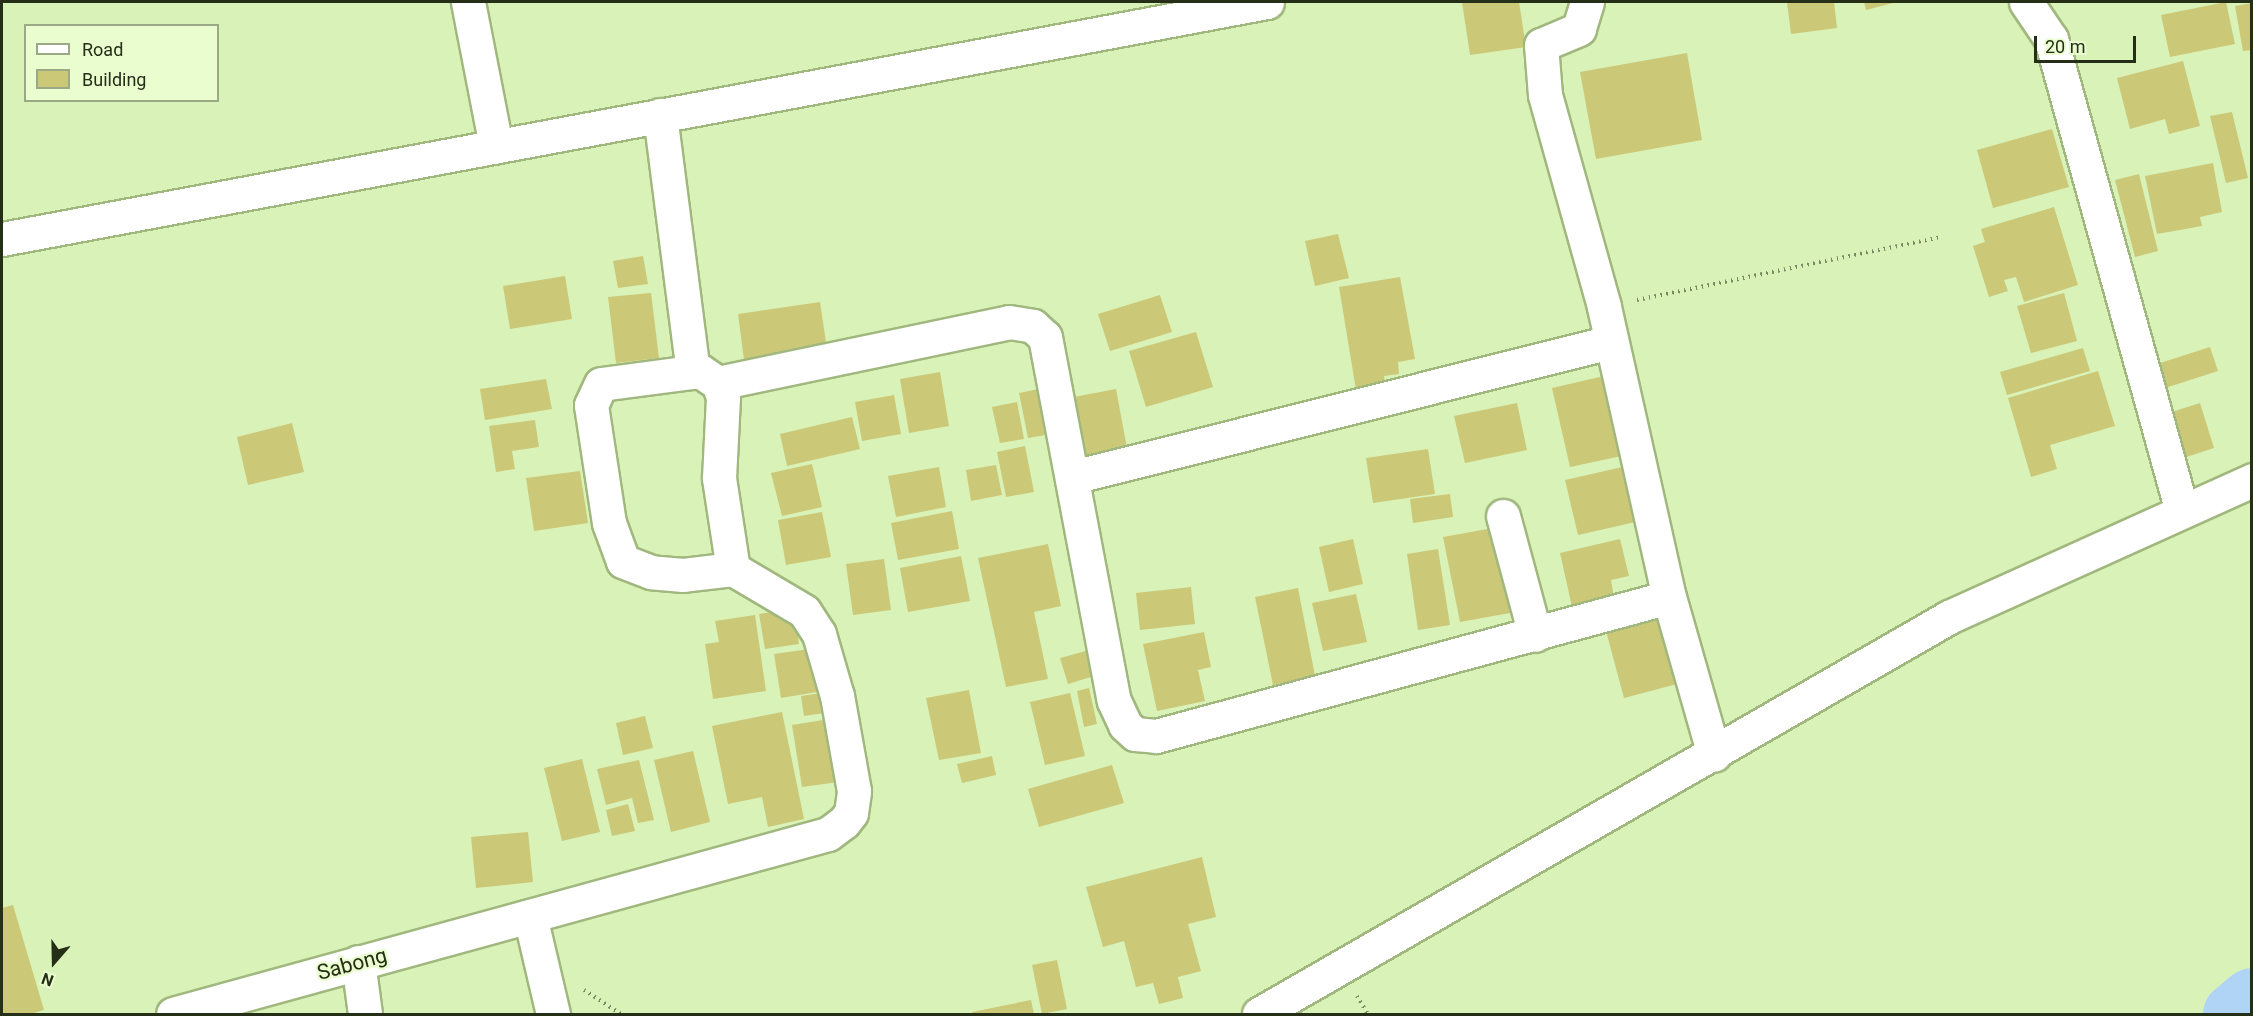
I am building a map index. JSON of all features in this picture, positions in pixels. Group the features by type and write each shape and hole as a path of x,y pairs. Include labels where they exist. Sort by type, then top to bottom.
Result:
{"street":[{"path":"468,2 496,146"},
{"path":"2,239 1267,2"},
{"path":"1587,2 1579,29 1541,45 1545,95 1604,307 1610,342 1669,597 1714,755"},
{"path":"2026,2 2051,39 2181,509"},
{"path":"660,116 706,378 723,397 719,478 733,569 683,575 633,566 623,561 609,523 591,405 594,394 601,384 706,378 1009,322 1033,326 1045,337 1114,701 1125,725 1135,735 1156,736 1669,597"},
{"path":"1073,477 1610,342"},
{"path":"1259,1014 1714,755 1949,616 2181,509 2252,480"},
{"path":"1503,516 1535,635"},
{"name":"Sabong","path":"173,1014 828,834 851,813 854,791 837,696 819,634 804,611 733,569"},
{"path":"530,916 553,1014"},
{"path":"358,962 365,1014"}],"path":[{"path":"1604,307 1940,237"}],"building":[{"path":"1462,2 1519,2 1526,47 1470,55"},
{"path":"1787,2 1834,2 1837,28 1791,34"},
{"path":"1864,2 1897,2 1866,10"},
{"path":"2226,2 2235,44 2170,57 2161,15"},
{"path":"2252,3 2252,50 2243,51 2235,6"},
{"path":"1687,53 1702,140 1596,159 1580,72"},
{"path":"2183,61 2200,126 2169,134 2165,119 2130,129 2117,78"},
{"path":"2232,112 2248,178 2226,183 2210,116"},
{"path":"2052,129 2069,187 1993,208 1977,150"},
{"path":"2213,163 2222,212 2200,217 2202,226 2157,234 2145,176"},
{"path":"2139,174 2158,251 2135,257 2115,180"},
{"path":"2054,207 2078,285 2024,302 2016,277 2004,280 2008,291 1989,297 1973,246 1985,242 1981,229"},
{"path":"1338,234 1349,278 1315,286 1305,241"},
{"path":"643,256 648,284 618,288 613,261"},
{"path":"565,276 572,319 510,329 503,286"},
{"path":"1400,277 1415,359 1398,362 1399,374 1384,376 1386,391 1357,396 1339,287"},
{"path":"651,293 659,358 616,363 608,297"},
{"path":"2064,293 2077,341 2031,353 2017,306"},
{"path":"1160,295 1172,332 1110,351 1098,314"},
{"path":"820,302 827,349 744,360 738,314"},
{"path":"1196,332 1213,387 1146,407 1129,351"},
{"path":"2210,347 2218,371 2162,389 2154,365"},
{"path":"2083,348 2090,371 2007,395 2000,372"},
{"path":"2098,371 2115,426 2050,445 2057,469 2031,477 2008,398"},
{"path":"940,372 949,426 909,433 900,379"},
{"path":"1613,374 1631,454 1570,467 1552,388"},
{"path":"546,379 552,409 485,420 480,389"},
{"path":"1054,386 1063,432 1028,438 1019,393"},
{"path":"1116,389 1127,448 1085,456 1074,397"},
{"path":"894,395 901,434 862,441 855,402"},
{"path":"1017,402 1024,439 1000,443 992,407"},
{"path":"1517,403 1527,450 1465,463 1454,416"},
{"path":"2200,403 2214,448 2171,462 2156,417"},
{"path":"852,417 860,449 787,466 780,434"},
{"path":"535,420 539,447 512,451 515,469 496,472 489,426"},
{"path":"292,423 304,472 248,485 237,437"},
{"path":"1025,446 1034,492 1006,497 997,452"},
{"path":"1428,449 1435,494 1373,503 1366,458"},
{"path":"812,464 822,507 782,516 771,473"},
{"path":"996,465 1002,495 971,501 966,470"},
{"path":"1627,466 1640,521 1578,535 1565,480"},
{"path":"939,467 946,507 896,517 888,476"},
{"path":"580,471 588,523 534,531 526,478"},
{"path":"1450,494 1453,517 1413,523 1410,499"},
{"path":"952,511 959,549 898,560 891,523"},
{"path":"822,512 831,557 786,565 778,520"},
{"path":"1493,528 1510,613 1460,622 1443,537"},
{"path":"1353,539 1363,584 1329,592 1319,547"},
{"path":"1620,539 1629,576 1611,580 1614,598 1572,607 1560,553"},
{"path":"1048,544 1061,606 1034,612 1048,679 1006,687 978,558"},
{"path":"1438,549 1450,625 1418,630 1407,554"},
{"path":"961,556 970,601 908,612 900,568"},
{"path":"884,559 891,610 853,615 846,564"},
{"path":"1191,587 1195,624 1140,630 1136,593"},
{"path":"1298,588 1315,676 1273,685 1255,597"},
{"path":"1356,594 1367,642 1323,651 1312,603"},
{"path":"794,609 799,644 765,649 759,614"},
{"path":"755,615 766,691 713,699 705,644 719,642 715,621"},
{"path":"1658,616 1677,684 1624,698 1606,631"},
{"path":"1204,632 1211,667 1198,670 1205,701 1157,711 1143,644"},
{"path":"817,648 823,691 781,698 774,654"},
{"path":"1097,648 1104,673 1068,684 1060,658"},
{"path":"1089,688 1097,724 1084,727 1077,691"},
{"path":"969,690 981,753 939,760 926,698"},
{"path":"828,692 831,712 804,716 801,696"},
{"path":"1070,693 1085,756 1045,765 1030,702"},
{"path":"782,712 804,819 768,827 762,797 728,804 712,726"},
{"path":"645,716 653,748 623,755 616,723"},
{"path":"836,718 846,781 802,787 792,725"},
{"path":"693,751 710,822 671,832 654,760"},
{"path":"992,756 996,775 962,783 957,764"},
{"path":"582,759 600,832 562,841 544,768"},
{"path":"639,760 654,820 638,823 632,798 606,805 597,769"},
{"path":"1112,765 1124,803 1039,827 1028,789"},
{"path":"628,804 635,831 612,836 606,810"},
{"path":"528,832 533,882 476,888 471,837"},
{"path":"1202,857 1216,917 1188,924 1201,971 1178,977 1183,998 1159,1004 1153,983 1136,987 1124,941 1103,947 1086,887"},
{"path":"13,905 44,1010 30,1014 2,1014 2,908"},
{"path":"1057,960 1067,1009 1042,1014 1032,965"},
{"path":"1031,1000 1034,1014 973,1014 972,1012"}],"waterway":[{"path":"2234,1014 2252,999"}]}
